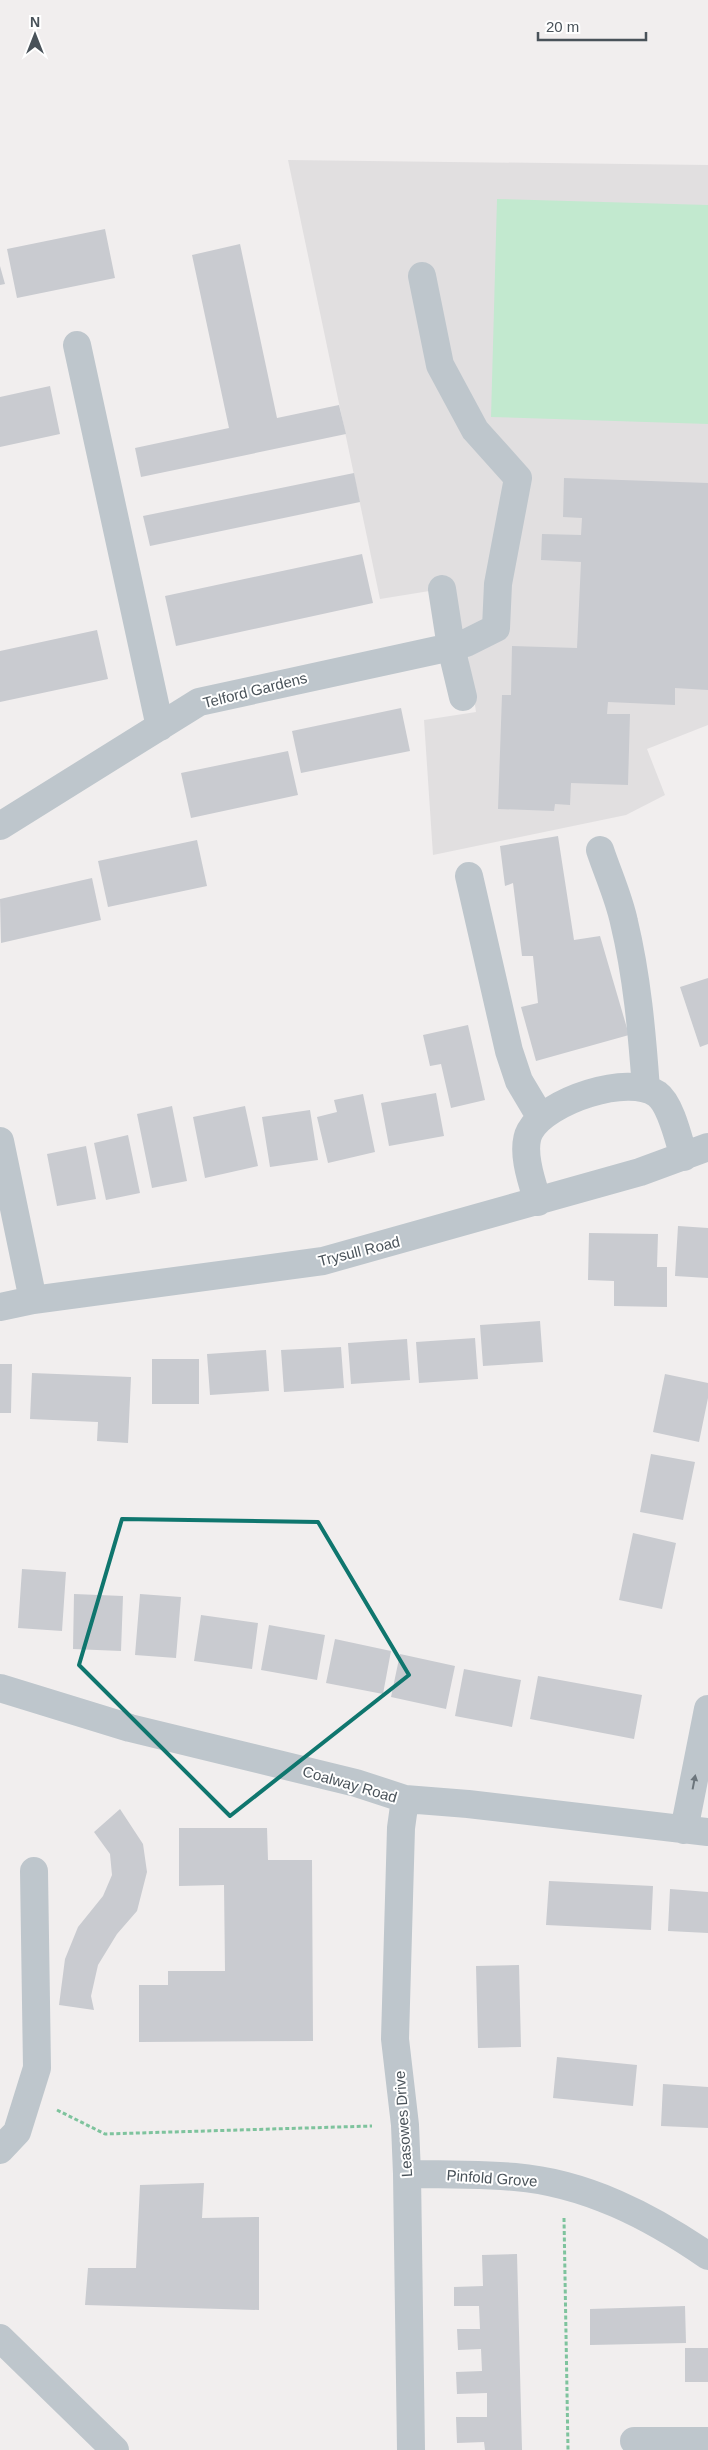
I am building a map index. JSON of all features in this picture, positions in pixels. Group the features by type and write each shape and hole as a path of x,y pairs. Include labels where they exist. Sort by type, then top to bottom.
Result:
{"street":[{"name":"Telford Gardens","path":"0,826 199,702 227,694 451,647 466,643 496,628 498,584 518,478 474,430 440,365 422,276"},
{"path":"77,344 160,727"},
{"path":"442,589 451,647 463,697"},
{"path":"600,850 624,920 642,1040 646,1088"},
{"path":"470,876 509,1051 519,1081 541,1118"},
{"path":"538,1202 527,1166 529,1132 541,1118 558,1105 586,1095 627,1087 646,1088 658,1094 696,1152"},
{"path":"0,1141 32,1300"},
{"name":"Trysull Road","path":"0,1307 32,1300 323,1261 538,1202 640,1172 696,1152"},
{"name":"Coalway Road","path":"0,1688 130,1728 356,1784 405,1799 468,1804 696,1831"},
{"path":"696,1831 708,1709"},
{"name":"Leasowes Drive","path":"405,1799 401,1828 396,2039 408,2174 411,2450"},
{"path":"0,2150 17,2132 36,2068 34,1871"},
{"name":"Pinfold Grove","path":"408,2174 516,2177 564,2185 624,2206 678,2235 708,2256"},
{"path":"3,2346 115,2450"},
{"path":"634,2441 708,2441"}],"path":[{"path":"28,2095 105,2134 405,2125"},
{"path":"564,2185 568,2450"}],"highlighted area":[{"path":"122,1519 318,1522 409,1675 230,1816 79,1665"}],"shaded area":[{"path":"288,160 708,165 708,725 647,749 665,795 626,815 433,855 424,720 476,712 466,643 448,588 380,599"}],"green space":[{"path":"497,199 708,205 708,424 491,417"}],"building":[{"path":"105,229 115,278 17,298 7,249"},
{"path":"240,244 277,418 339,405 346,434 141,477 135,448 229,428 192,255"},
{"path":"0,266 5,284 0,285"},
{"path":"50,386 60,434 0,447 0,397"},
{"path":"354,473 360,502 150,546 143,516"},
{"path":"564,478 708,483 708,690 675,688 675,705 608,702 607,714 630,714 628,785 571,783 570,805 555,804 554,811 498,809 502,695 511,695 512,646 577,648 581,562 541,560 542,534 581,535 582,518 563,517"},
{"path":"362,554 373,603 176,646 165,596"},
{"path":"97,630 108,679 0,702 0,651"},
{"path":"401,708 410,751 301,773 292,731"},
{"path":"288,751 298,795 191,818 181,773"},
{"path":"558,836 574,940 600,936 629,1035 536,1061 521,1007 538,1003 533,956 522,956 513,883 505,886 500,846"},
{"path":"197,840 207,886 108,907 98,861"},
{"path":"92,878 101,920 1,943 0,899"},
{"path":"708,978 708,1044 700,1047 680,987"},
{"path":"468,1025 485,1100 451,1108 441,1064 430,1066 423,1035"},
{"path":"436,1093 444,1136 389,1146 381,1103"},
{"path":"363,1094 375,1152 328,1163 317,1117 337,1112 334,1100"},
{"path":"172,1106 187,1181 152,1188 137,1114"},
{"path":"245,1106 258,1166 205,1178 193,1117"},
{"path":"310,1110 318,1160 270,1167 262,1117"},
{"path":"128,1135 140,1193 106,1200 94,1143"},
{"path":"86,1146 96,1199 57,1206 47,1154"},
{"path":"678,1226 708,1228 708,1278 675,1276"},
{"path":"589,1233 658,1234 657,1267 667,1267 667,1307 614,1306 614,1281 588,1280"},
{"path":"540,1321 543,1362 483,1366 480,1325"},
{"path":"475,1338 478,1379 419,1383 416,1342"},
{"path":"407,1339 410,1380 351,1384 348,1343"},
{"path":"341,1347 344,1388 284,1392 281,1350"},
{"path":"266,1350 269,1391 210,1395 207,1354"},
{"path":"152,1359 199,1359 199,1404 152,1404"},
{"path":"0,1364 12,1364 11,1413 0,1413"},
{"path":"32,1373 131,1377 128,1443 97,1441 98,1422 30,1419"},
{"path":"665,1374 708,1383 708,1398 699,1442 653,1432"},
{"path":"651,1454 695,1462 683,1520 640,1512"},
{"path":"633,1533 676,1543 662,1609 619,1600"},
{"path":"22,1569 66,1572 62,1631 18,1628"},
{"path":"74,1594 123,1596 121,1651 73,1649"},
{"path":"140,1594 181,1597 176,1658 135,1655"},
{"path":"201,1615 258,1623 252,1669 194,1661"},
{"path":"269,1625 325,1635 317,1680 261,1670"},
{"path":"335,1639 391,1651 383,1694 326,1683"},
{"path":"400,1654 455,1666 446,1709 391,1697"},
{"path":"464,1669 521,1680 512,1727 455,1716"},
{"path":"538,1676 642,1695 634,1739 530,1719"},
{"path":"120,1809 143,1844 147,1872 137,1911 117,1934 98,1965 91,1996 94,2010 59,2005 65,1959 78,1927 103,1896 112,1875 110,1854 94,1832"},
{"path":"179,1828 267,1828 268,1860 312,1860 313,2041 139,2042 139,1985 168,1985 168,1971 225,1971 224,1885 179,1886"},
{"path":"549,1881 653,1886 651,1930 546,1925"},
{"path":"670,1889 708,1892 708,1933 668,1931"},
{"path":"519,1965 521,2047 478,2048 476,1966"},
{"path":"557,2057 637,2065 633,2106 553,2098"},
{"path":"663,2084 708,2087 708,2128 661,2126"},
{"path":"204,2183 202,2218 259,2217 259,2310 85,2305 88,2268 136,2268 140,2185"},
{"path":"517,2254 522,2450 485,2450 484,2442 457,2443 456,2417 487,2417 487,2393 457,2394 456,2372 482,2371 481,2349 458,2350 457,2329 480,2329 479,2306 454,2306 454,2287 483,2286 482,2255"},
{"path":"685,2306 686,2343 590,2345 590,2309"},
{"path":"685,2348 708,2348 708,2382 685,2382"}]}
